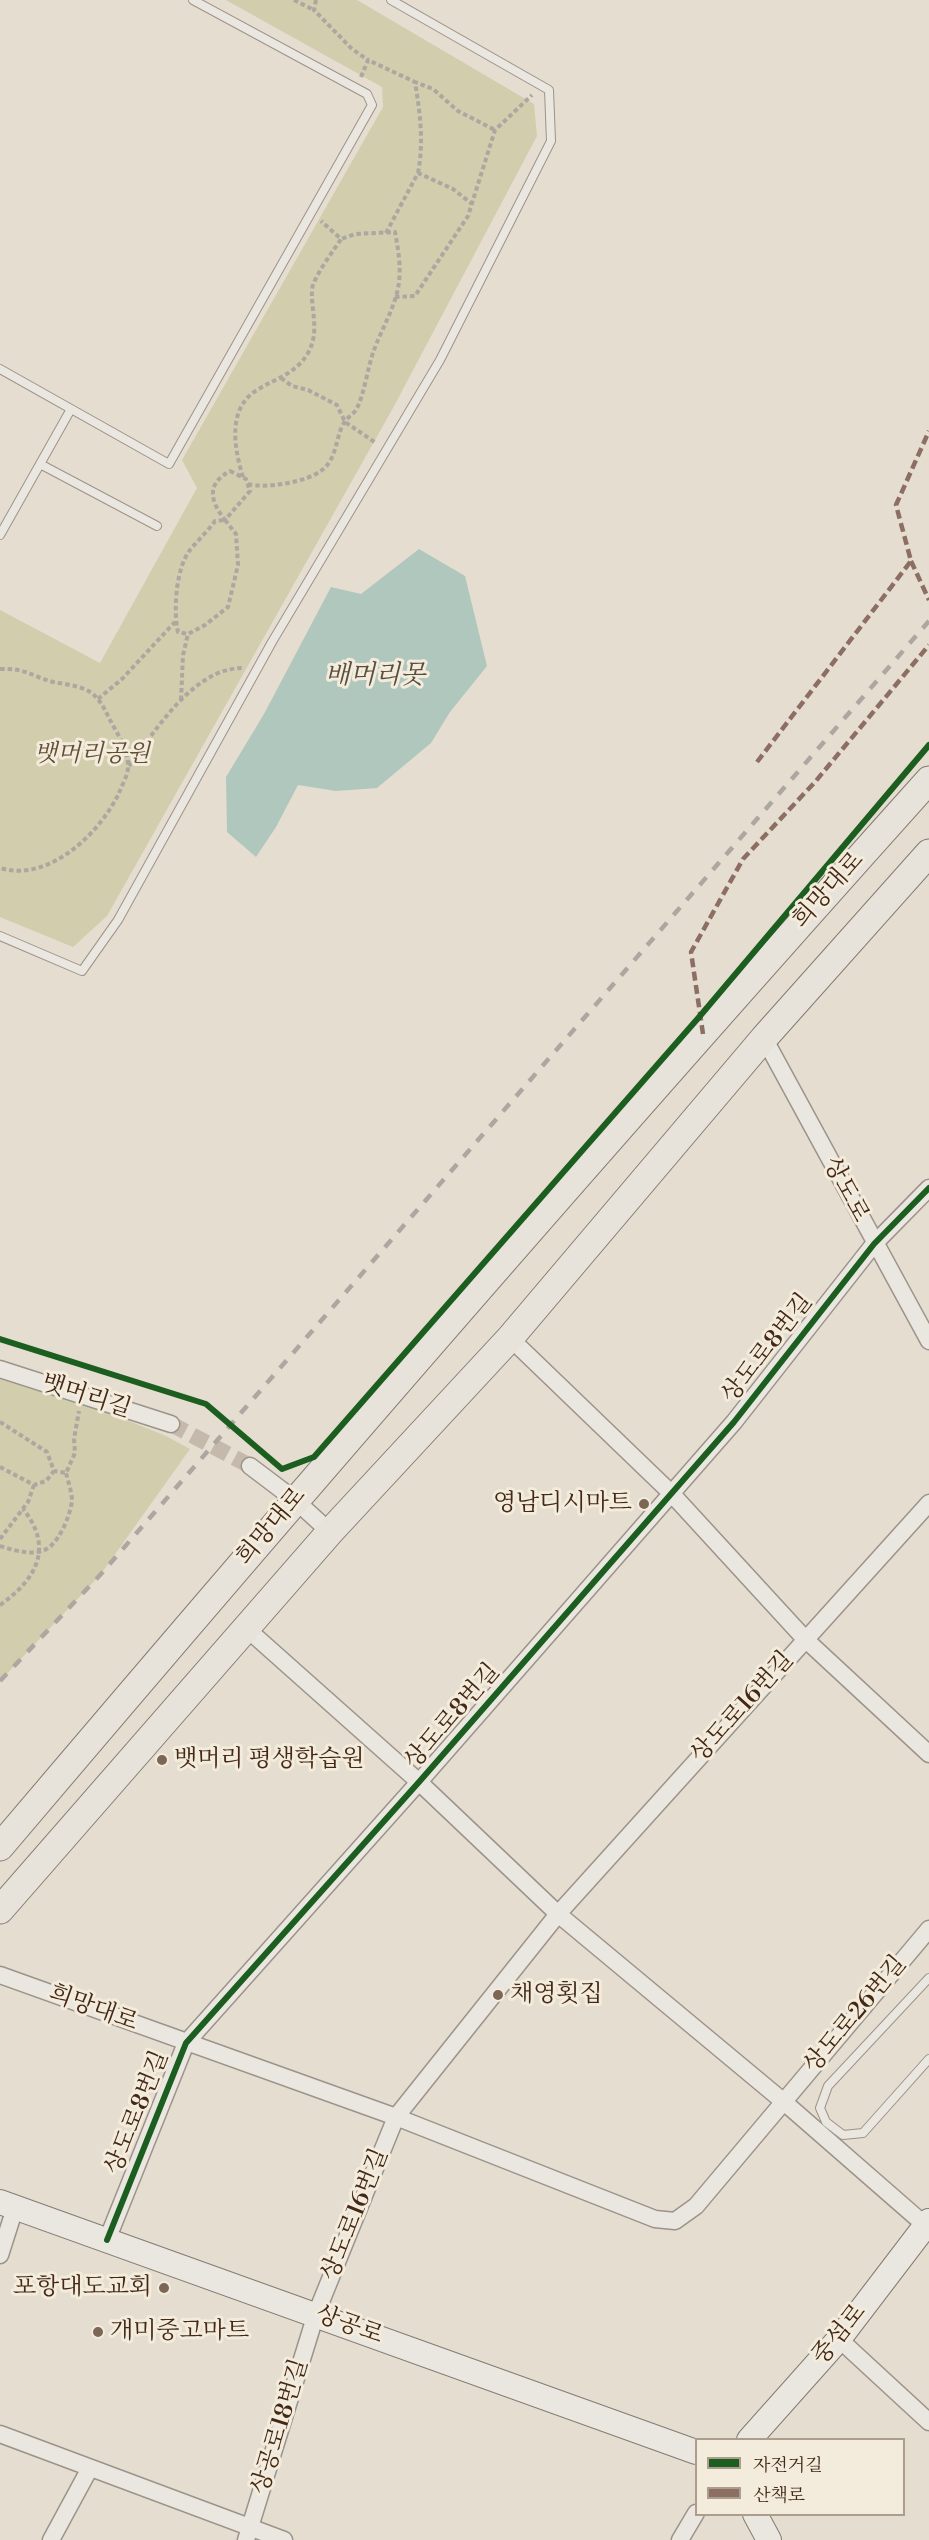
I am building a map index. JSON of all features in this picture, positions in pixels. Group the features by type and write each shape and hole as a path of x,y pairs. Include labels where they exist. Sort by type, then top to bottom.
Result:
{"main road":[{"name":"희망대로","path":"0,1847 295,1500 735,997 929,780"},
{"name":"희망대로","path":"0,1910 330,1532 510,1338 764,1038 929,853"},
{"name":"상공로","path":"7,2205 695,2452"},
{"name":"중섬로","path":"750,2438 839,2339 927,2223"},
{"path":"756,2516 769,2540"}],"street":[{"name":"상도로","path":"764,1038 874,1244 929,1341"},
{"name":"상도로8번길","path":"107,2240 186,2043 419,1782 734,1422 874,1244 929,1188"},
{"path":"510,1338 671,1493 805,1639 929,1754"},
{"name":"뱃머리길","path":"1,1374 81,1395 171,1424"},
{"path":"250,1466 295,1500 330,1532"},
{"name":"상도로16번길","path":"316,2314 396,2117 558,1914 929,1503"},
{"path":"246,1628 419,1782"},
{"name":"상도로8번길","path":"419,1782 558,1914"},
{"path":"558,1914 784,2102"},
{"name":"상도로26번길","path":"564,2183 655,2219 675,2221 696,2206 929,1929"},
{"name":"희망대로","path":"0,1975 186,2043"},
{"name":"상도로8번길","path":"186,2043 292,2080"},
{"name":"상도로16번길","path":"292,2080 396,2117 564,2183"},
{"name":"중섬로","path":"784,2102 927,2223"},
{"path":"0,2255 7,2205"},
{"name":"상공로18번길","path":"248,2534 316,2314"},
{"path":"839,2339 929,2422"},
{"path":"0,2434 90,2468 248,2534 284,2540"},
{"path":"51,2540 90,2468"},
{"path":"680,2540 695,2515"}],"lane":[{"path":"0,369 169,464 372,105 367,94 193,0"},
{"path":"0,936 82,971 118,920 257,669 440,360 551,141 549,90 391,0"},
{"path":"0,535 71,409"},
{"path":"40,464 157,526"},
{"path":"929,1978 828,2085 820,2108 826,2122 843,2136 863,2133 929,2059"}],"path":[{"path":"294,0 314,10 352,49 368,60 433,89 458,111 495,130"},
{"path":"314,10 316,0"},
{"path":"357,89 368,60"},
{"path":"386,233 418,173 421,156 421,130 415,82"},
{"path":"395,297 416,296 468,216 495,130 541,85"},
{"path":"418,173 453,189 472,204"},
{"path":"311,213 341,239"},
{"path":"243,477 230,471 220,476 214,485 213,497 217,509 225,520 236,534 238,565 228,607 205,625 188,634 178,632 175,606 179,578 189,551 215,521 225,520 250,491 243,477 235,442 240,406 255,391 290,374 308,353 315,334 312,288 341,239 355,234 395,232 399,255 399,282 395,297 375,348 357,408 345,422 336,449 322,471 306,478 274,485 248,484"},
{"path":"281,378 292,386 308,390 337,405 345,422 387,449"},
{"path":"99,699 122,679 176,622"},
{"path":"181,700 183,655 188,634"},
{"path":"0,868 30,869 47,864 59,860 81,843 95,831 112,806 128,766 174,705 203,681 230,668 257,669"},
{"path":"0,669 26,670 50,681 86,689 99,699 124,747 128,766"},
{"path":"0,1546 16,1551 39,1551 52,1546 65,1525 72,1500 66,1473 75,1453 74,1439 81,1395"},
{"path":"0,1422 47,1452 54,1471"},
{"path":"0,1467 34,1485"},
{"path":"54,1471 66,1473"},
{"path":"0,1539 23,1509 34,1485 45,1481 54,1471"},
{"path":"0,1605 18,1593 31,1575 39,1551 38,1531 23,1509"}],"green space":[{"name":"뱃머리공원","path":"226,0 357,0 534,104 537,136 393,408 107,916 73,947 0,917 0,610 100,663 197,488 182,460 383,107 382,87"},
{"path":"0,1369 166,1436 190,1449 101,1574 0,1681"}],"water":[{"name":"배머리못","path":"419,549 465,576 487,666 450,712 431,743 377,788 336,791 298,785 276,827 256,857 227,832 226,777 264,714 331,587 361,594"}],"tunnel":[{"path":"171,1424 250,1466"}],"railway":[{"path":"0,1681 101,1574 929,621"}],"marked path":[{"path":"757,762 911,561 896,505 929,431"},
{"path":"911,561 929,600"},
{"path":"703,1034 691,952 743,859 815,782 929,645"}],"cycle path":[{"path":"0,1339 206,1404 282,1469 314,1457 700,1016 929,745"},
{"path":"107,2240 186,2043 419,1782 734,1422 874,1244 929,1188"}],"place":[{"name":"영남디시마트","path":"644,1504"},
{"name":"뱃머리 평생학습원","path":"162,1760"},
{"name":"채영횟집","path":"498,1995"},
{"name":"포항대도교회","path":"164,2288"},
{"name":"개미중고마트","path":"98,2332"}]}
